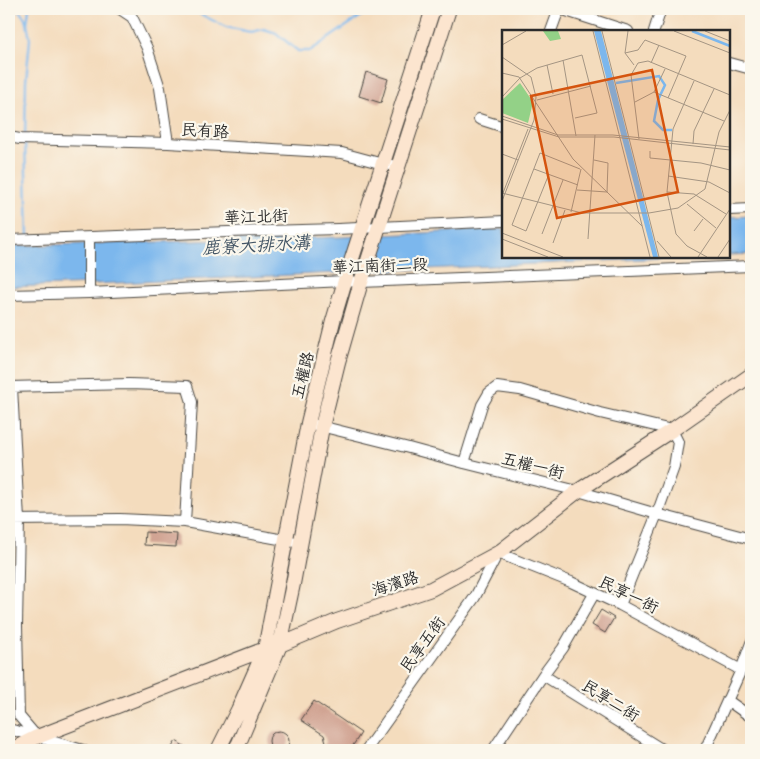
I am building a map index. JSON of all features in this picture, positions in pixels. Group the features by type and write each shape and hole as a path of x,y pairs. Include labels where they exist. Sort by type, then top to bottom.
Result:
{"street":[{"path":"120,9 135,13 160,88 168,143"},
{"name":"五權路","path":"218,750 265,650 308,423 333,321 433,9"},
{"name":"五權路","path":"235,750 280,645 322,427 338,362 398,166 449,9"},
{"path":"551,30 559,9 625,30"},
{"path":"654,30 661,9"},
{"path":"730,63 750,68 751,57"},
{"path":"478,119 502,126"},
{"name":"民有路","path":"9,137 20,139 168,143 342,153 398,166"},
{"path":"730,210 751,209"},
{"name":"華江北街","path":"9,240 89,240 228,232 338,229 378,231 502,221"},
{"path":"89,240 89,290"},
{"name":"華江南街二段","path":"9,294 346,278 751,266"},
{"name":"海濱路","path":"11,750 37,737 280,645 337,621 432,589 498,553 578,491 672,430 751,375"},
{"path":"37,737 19,716 13,626 14,520 10,387 130,384 187,386 192,402 185,522"},
{"path":"464,463 482,405 489,393 497,387 520,390 600,413 672,430 678,442 674,467 620,605"},
{"name":"五權一街","path":"308,423 578,491 751,539"},
{"path":"14,520 120,519 185,522 301,543"},
{"name":"民享一街","path":"498,553 571,582 620,605 742,670"},
{"name":"民享五街","path":"366,750 475,596 498,553"},
{"path":"493,750 563,648 594,594"},
{"path":"705,750 742,670 751,643"},
{"name":"民享二街","path":"543,675 663,750"},
{"path":"727,700 751,717"},
{"path":"9,729 83,750"}],"water":[{"path":"751,216 751,254 730,255 730,217"},
{"name":"鹿寮大排水溝","path":"502,229 502,258 666,258 9,287 9,246 343,237"}],"building":[{"path":"366,72 388,79 381,103 359,96"},
{"path":"145,532 177,534 176,547 144,545"},
{"path":"601,610 614,618 605,633 592,625"},
{"path":"314,701 361,733 350,750 321,750 326,742 324,735 301,720"},
{"path":"279,731 286,734 289,741 286,748 279,751 272,748 269,741 272,734"},
{"path":"176,741 190,750 170,750"}],"waterway":[{"path":"19,9 27,22"},
{"path":"25,137 26,81 30,39 27,23 29,9"},
{"path":"190,9 226,27 251,32 264,29 276,33 298,51 310,51 370,9"},
{"path":"25,142 28,237"}]}
